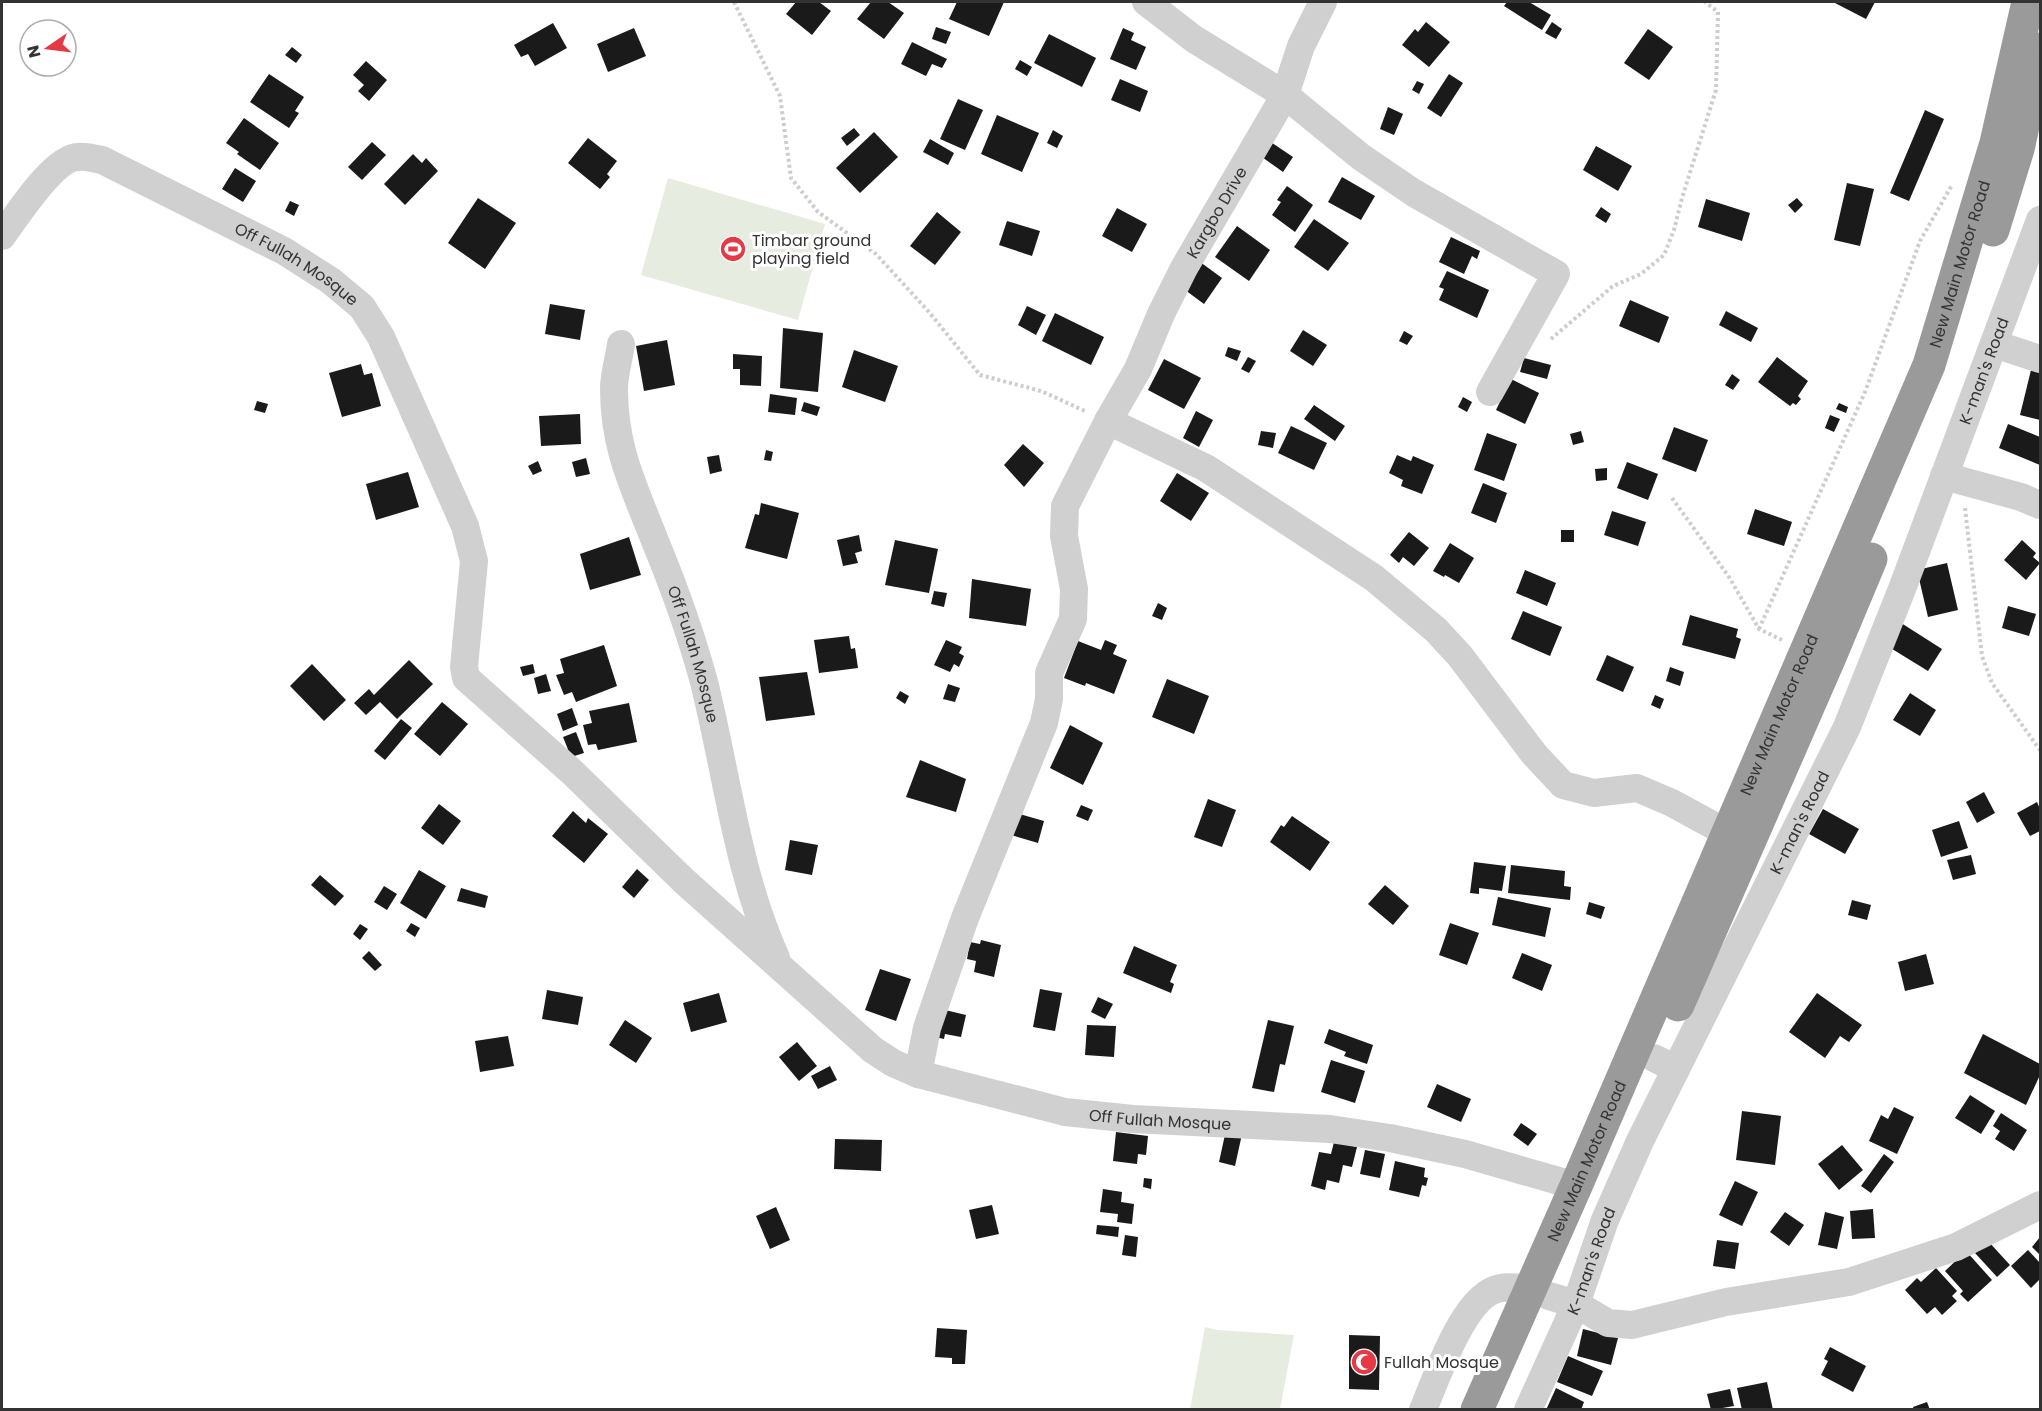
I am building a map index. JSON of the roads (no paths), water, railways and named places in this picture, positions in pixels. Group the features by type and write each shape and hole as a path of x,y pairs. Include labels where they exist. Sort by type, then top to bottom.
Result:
{"highway":[{"name":"New Main Motor Road","path":"1498,1410 1665,1063 1737,840 1807,651 1929,365 1995,143 2028,2"},
{"name":"New Main Motor Road","path":"1477,1410 1552,1297 1576,1186 1737,840 1830,657 1947,373 2019,149 2040,49"}],"street":[{"path":"1146,2 1194,39 1285,95 1361,157 1414,193 1556,274 1490,392"},
{"name":"Kargbo Drive","path":"918,1074 927,1028 965,918 1044,723 1049,699 1049,673 1072,619 1074,589 1064,536 1065,506 1108,421 1138,369 1184,267 1285,95 1301,46 1323,2"},
{"name":"Off Fullah Mosque","path":"2,236 40,185 62,162 78,157 102,160 284,251 331,281 362,308 381,337 465,526 474,561 464,667 466,678 572,772 684,881 873,1050 893,1063 918,1074 1065,1112 1133,1119 1330,1129 1390,1138 1465,1154 1576,1186"},
{"name":"K-man's Road","path":"1665,1063 1778,867 1847,727 1902,589 1952,479 1994,344 2040,220"},
{"name":"Off Fullah Mosque","path":"621,344 614,387 624,462 690,631 753,900 779,966"},
{"name":"K-man's Road","path":"1994,344 2040,359"},
{"path":"1108,421 1206,468 1374,578 1436,630 1460,656 1504,717 1563,785 1594,793 1637,788 1672,803 1737,840 1778,867"},
{"path":"1952,479 2021,497 2040,505"},
{"path":"1422,1410 1455,1336 1474,1304 1493,1290 1512,1287 1552,1297 1608,1323 1632,1325 1726,1302 1849,1282 1956,1247 2040,1205"},
{"name":"K-man's Road","path":"1528,1410 1552,1297"}],"place":[{"name":"Timbar ground playing field","path":"733,249"},
{"name":"Fullah Mosque","path":"1364,1362"}]}
